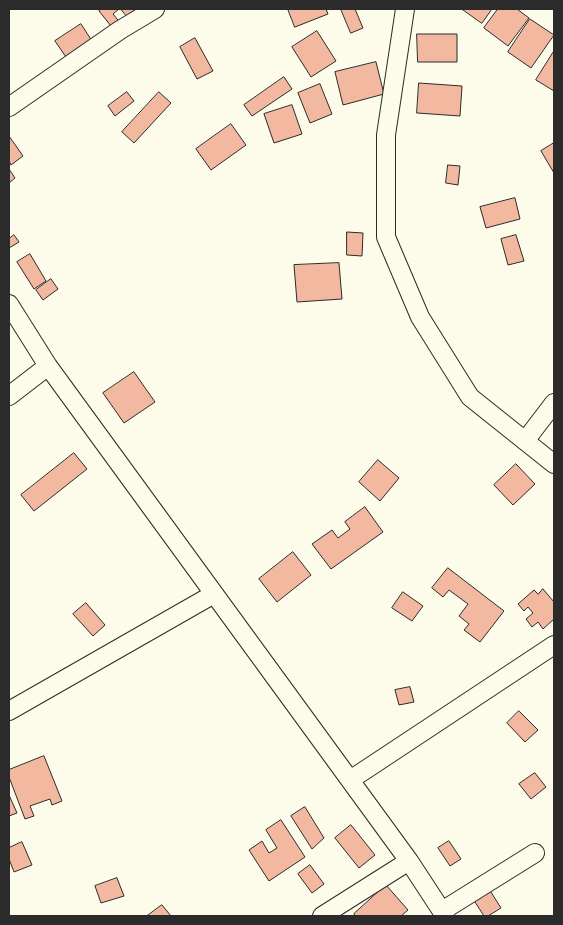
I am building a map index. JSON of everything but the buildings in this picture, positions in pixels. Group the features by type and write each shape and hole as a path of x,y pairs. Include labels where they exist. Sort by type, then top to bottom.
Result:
{"street":[{"path":"9,107 120,30 155,9"},
{"path":"405,9 386,135 386,237 420,317 470,397 554,464"},
{"path":"9,304 48,366 409,861 444,913 536,853"},
{"path":"9,396 48,366"},
{"path":"525,441 554,403"},
{"path":"9,711 214,594"},
{"path":"350,780 554,644"},
{"path":"322,916 409,861"}]}
